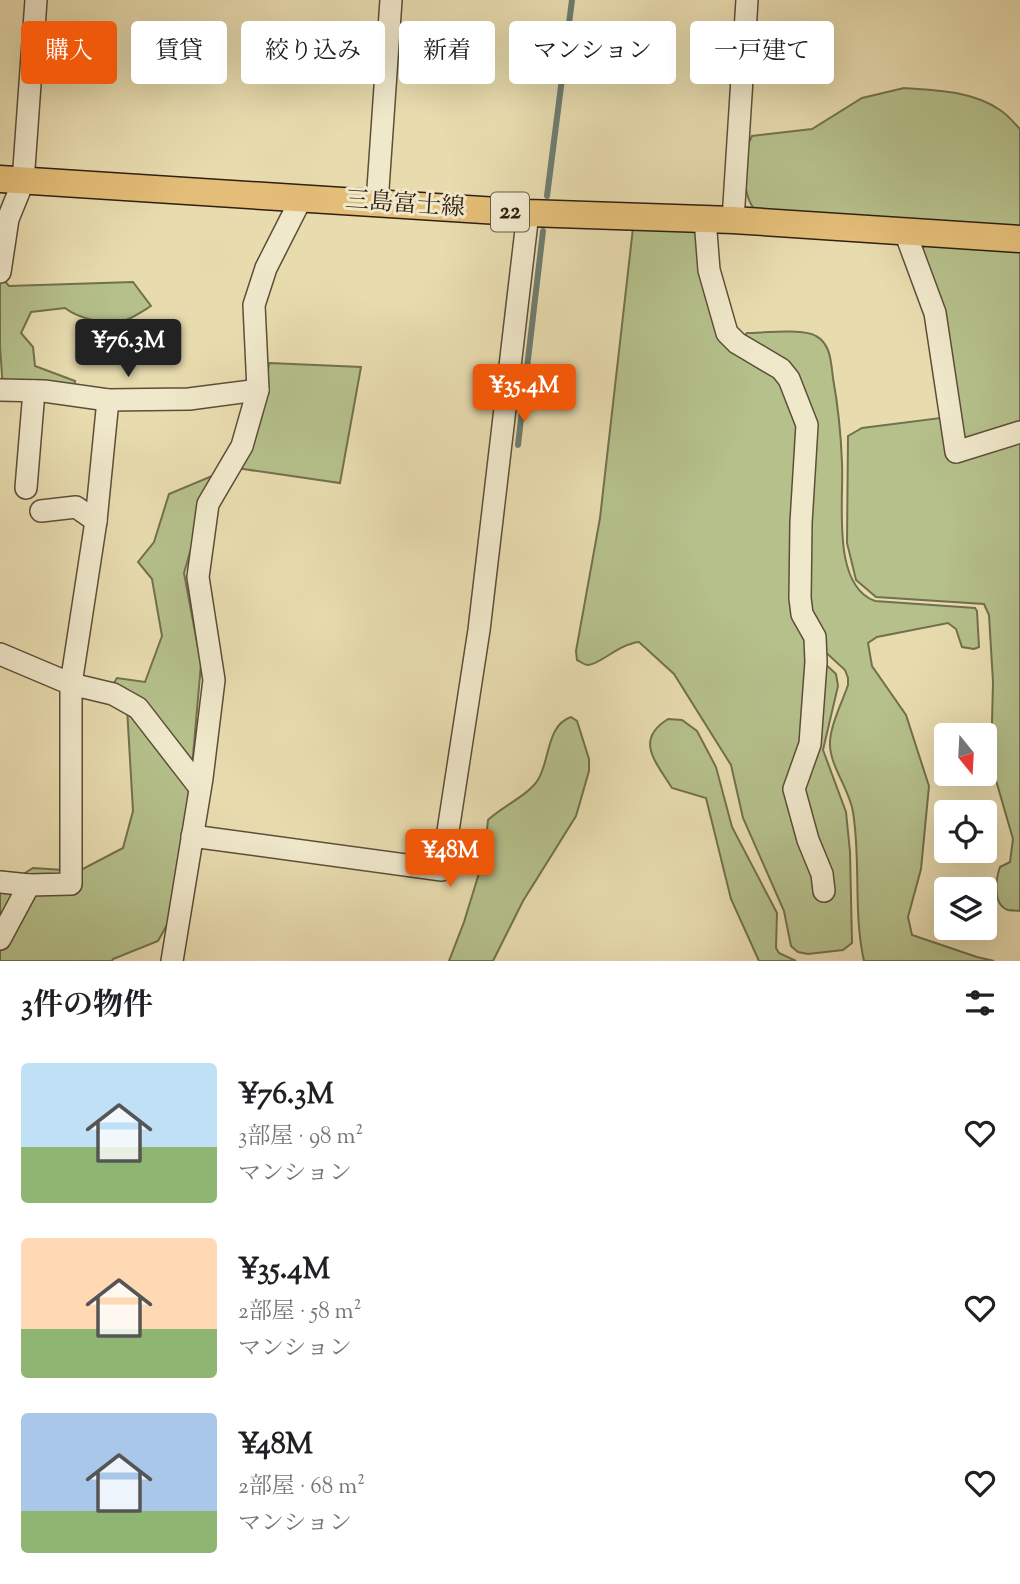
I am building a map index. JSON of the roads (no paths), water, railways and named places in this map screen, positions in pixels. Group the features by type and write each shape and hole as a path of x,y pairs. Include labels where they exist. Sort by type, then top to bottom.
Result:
{"main road":[{"name":"三島富士線","path":"12,181 528,213 733,220 1020,239"}],"street":[{"path":"0,272 36,0"},
{"path":"377,203 391,0"},
{"path":"733,220 747,0"},
{"path":"172,961 200,788 214,680 198,577 208,504 242,446 258,390 254,305 266,268 301,199"},
{"path":"192,836 442,870 479,630 528,213"},
{"path":"705,219 709,270 727,333 737,343 781,369 789,379 807,425 800,598 802,614 815,637 816,662 810,744 794,789 808,840 822,874 824,891"},
{"path":"905,232 935,313 957,452 1020,432"},
{"path":"0,390 34,391 108,400 190,399 258,390"},
{"path":"26,488 34,391"},
{"path":"0,881 29,885 71,884 71,684 96,520 108,400"},
{"path":"41,511 76,507 96,520"},
{"path":"0,654 71,684 114,694 138,708 200,788"},
{"path":"0,939 29,885"}],"waterway":[{"path":"547,196 572,0"},
{"path":"518,445 543,231"}]}
